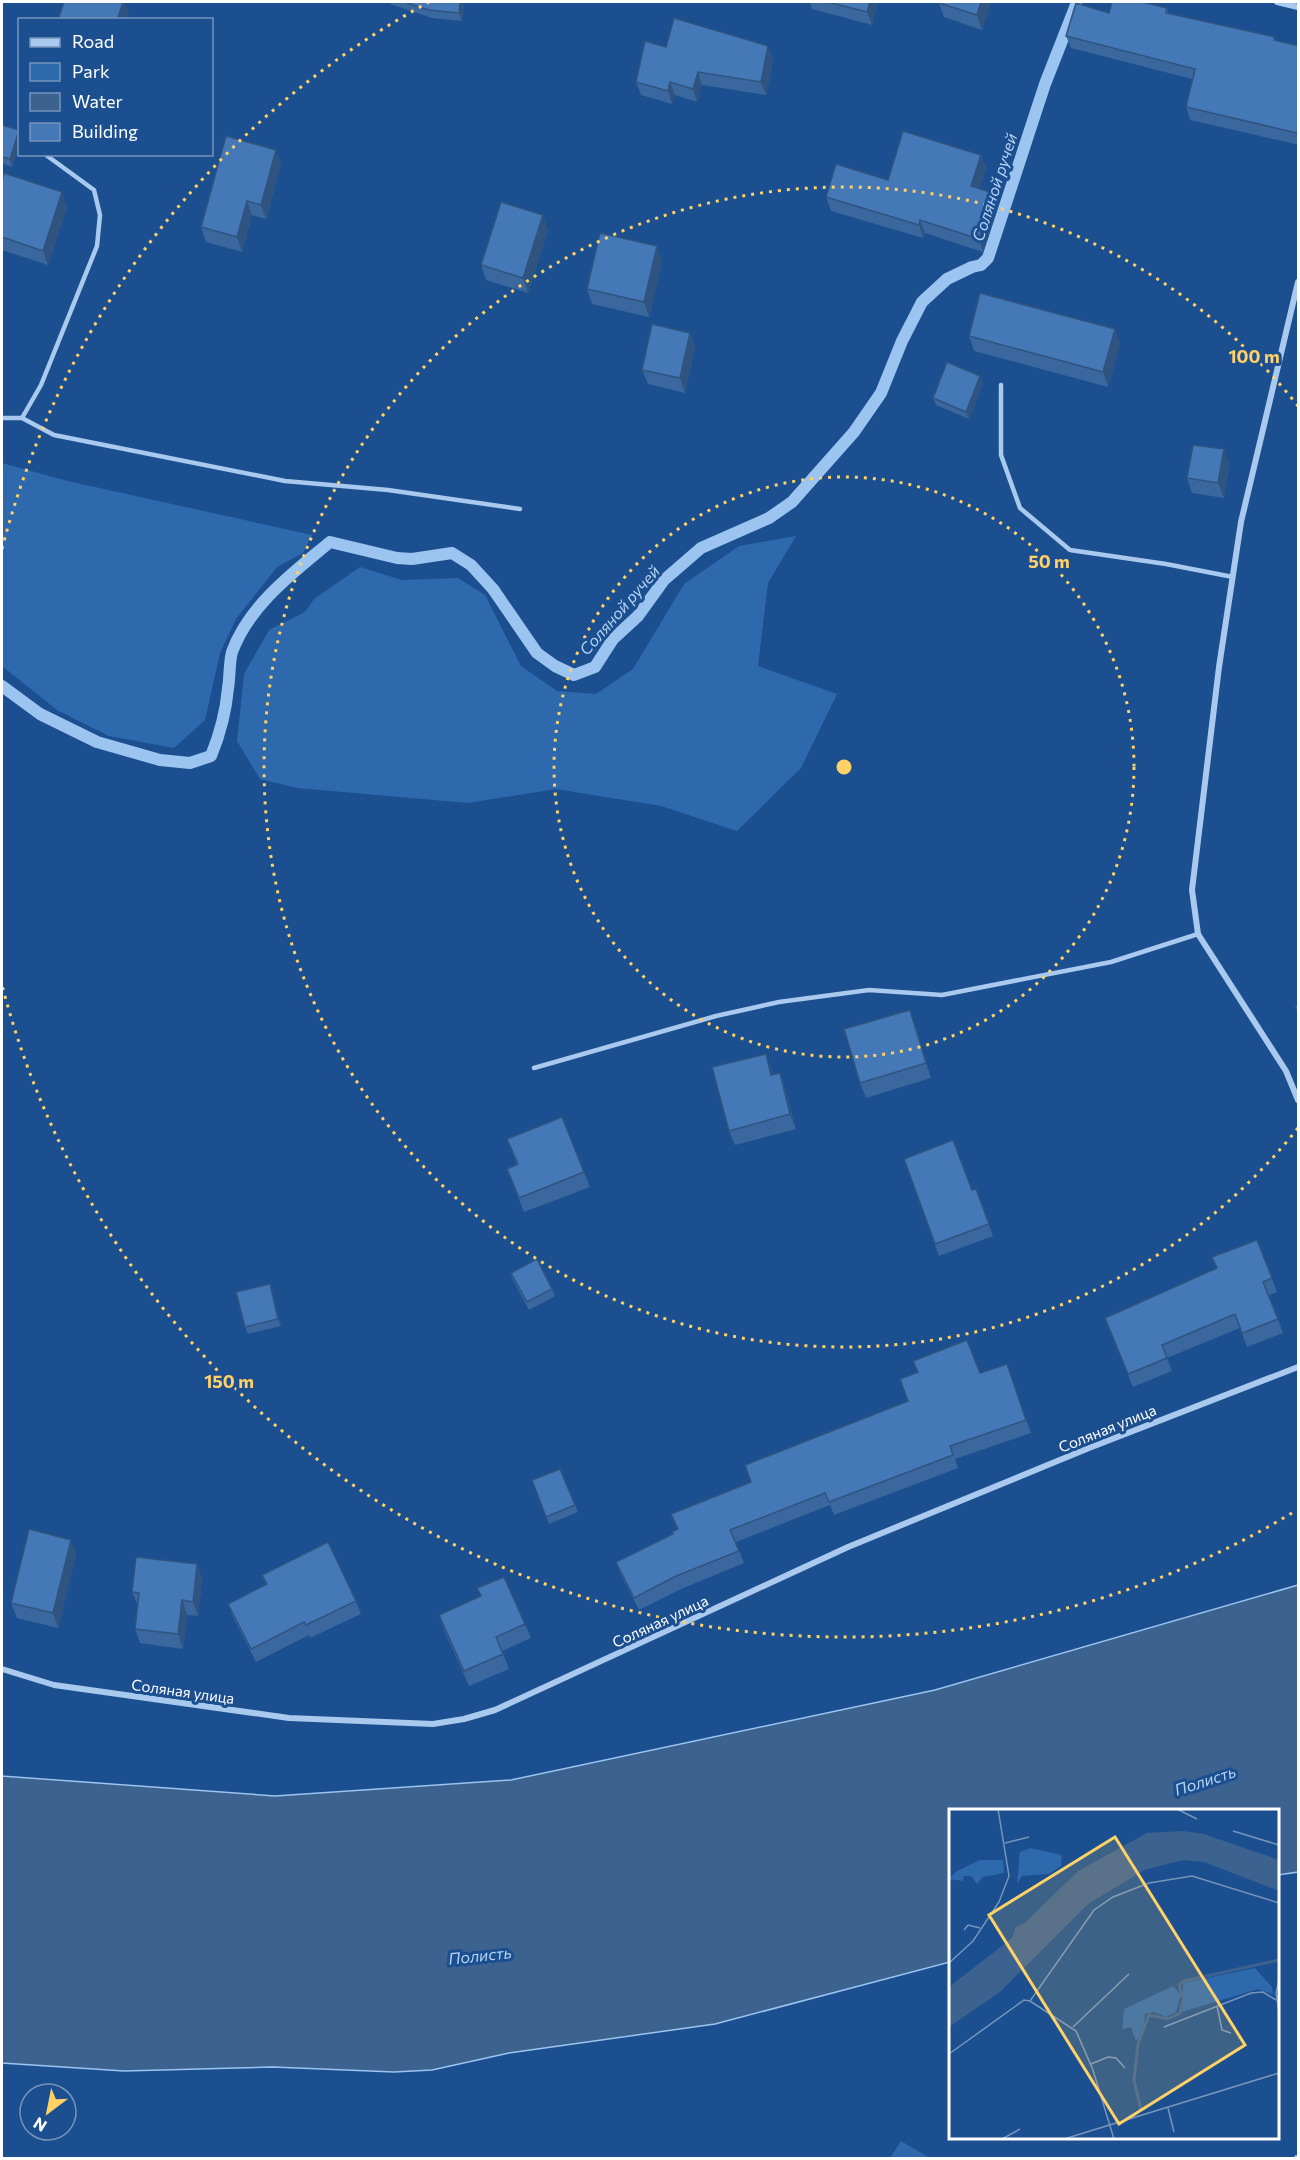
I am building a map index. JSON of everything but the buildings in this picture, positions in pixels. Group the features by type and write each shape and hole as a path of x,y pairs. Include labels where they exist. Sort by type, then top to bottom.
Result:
{"street":[{"path":"1277,2 1299,7"},
{"path":"1299,282 1241,522 1217,679 1192,890 1198,934 1287,1071 1299,1100"},
{"name":"Соляная улица","path":"2,1669 54,1684 289,1718 433,1724 464,1719 495,1710 848,1547 1089,1448 1299,1367"}],"lane":[{"path":"22,418 41,385 96,246 100,215 94,190 47,156"},
{"path":"1001,385 1001,455 1020,508 1070,550 1166,564 1233,577"},
{"path":"2,418 22,418 54,435 285,481 387,490 520,509"},
{"path":"534,1068 716,1016 779,1002 869,990 942,995 1111,962 1198,934"}],"green space":[{"path":"2,463 68,481 312,535 303,553 277,567 236,619 220,653 205,720 174,748 109,736 57,710 2,666"},
{"path":"796,536 768,583 758,666 837,694 801,768 737,831 661,806 556,789 468,803 297,788 260,779 237,741 244,674 269,630 305,612 314,599 360,567 402,580 458,578 485,595 521,666 557,691 596,694 633,669 684,584 739,546"},
{"path":"901,2141 930,2158 890,2158"}],"water":[{"name":"Полисть","path":"1298,1585 1298,1872 1279,1875 1279,1809 949,1809 949,1962 715,2024 509,2053 432,2070 394,2072 273,2067 124,2071 2,2063 2,1776 275,1796 511,1780 935,1690"}],"waterway":[{"name":"Соляной ручей","path":"2,686 40,714 97,742 160,760 190,763 211,756 224,714 232,652 240,635 261,604 330,542 397,558 412,559 452,553 471,565 493,589 537,653 555,666 574,675 595,667 613,639 638,616 664,580 701,548 769,518 792,502 854,432 881,393 902,341 922,302 947,279 981,265 988,258 1045,84 1076,5"}]}
